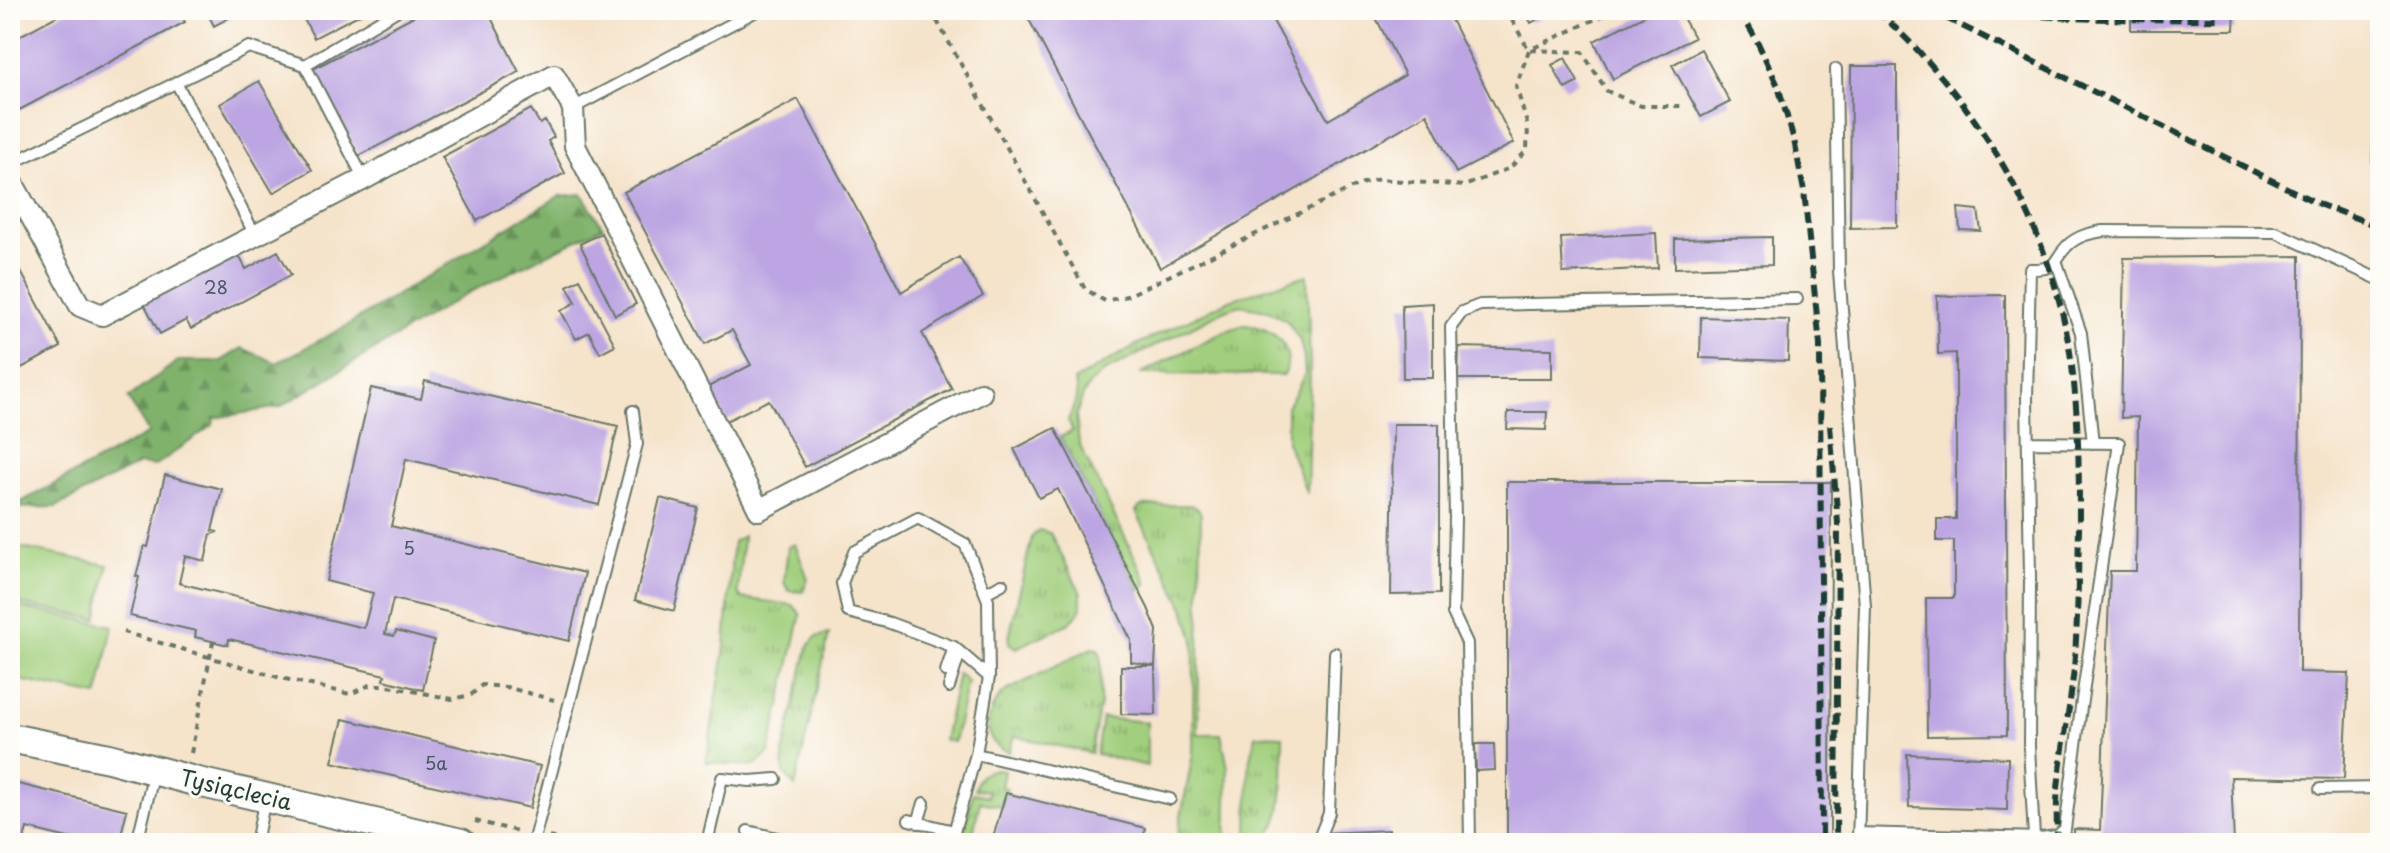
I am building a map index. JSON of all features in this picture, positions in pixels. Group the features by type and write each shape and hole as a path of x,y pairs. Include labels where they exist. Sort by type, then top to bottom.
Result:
{"street":[{"path":"10,178 80,306 102,315 364,179 554,75 573,108 575,146 759,510 981,393"},
{"name":"Tysiąclecia","path":"10,738 109,758 461,843"}],"lane":[{"path":"305,65 398,10"},
{"path":"573,108 758,10"},
{"path":"10,164 249,47 305,65 364,179"},
{"path":"1836,69 1839,271 1865,606 1858,838 2038,839 2057,836 2065,829 2119,443 2028,442"},
{"path":"176,82 255,235"},
{"path":"2038,839 2029,747 2027,398 2030,269 2049,268 2057,263 2065,248 2076,239 2103,231 2276,232 2380,280"},
{"path":"2057,263 2081,333 2093,443"},
{"path":"1470,843 1467,643 1453,613 1455,518 1451,327 1462,312 1480,305 1797,299"},
{"path":"533,843 637,444 633,411"},
{"path":"951,843 976,754 989,677 988,600 965,544 918,518 854,552 842,583 848,612 890,623 957,650 989,677"},
{"path":"985,593 1002,584"},
{"path":"932,653 937,641"},
{"path":"946,671 957,650"},
{"path":"949,687 957,650"},
{"path":"1317,843 1329,813 1335,653"},
{"path":"976,754 1170,799"},
{"path":"154,771 137,841 155,843"},
{"path":"707,843 722,778 750,781 776,779"},
{"path":"2320,789 2380,788"},
{"path":"256,843 265,797"},
{"path":"924,803 914,822 954,831"},
{"path":"748,831 798,843"}],"path":[{"path":"931,10 1085,289 1105,301 1127,296 1360,184 1379,179 1464,186 1510,168 1527,150 1528,127 1516,86 1529,50 1615,10"},
{"path":"1506,10 1529,50"},
{"path":"1529,50 1582,52 1607,91 1641,106 1685,106"},
{"path":"123,632 281,678 350,694 370,685 384,685 452,699 471,695 482,685 506,687 570,704"},
{"path":"191,753 213,642"},
{"path":"552,838 574,843"}],"green space":[{"path":"582,194 603,227 466,294 280,407 214,418 213,425 155,466 139,464 56,507 10,508 149,433 128,398 178,361 221,361 242,348 277,363 341,329 559,196"},
{"path":"1307,275 1310,367 1307,494 1287,442 1287,406 1305,374 1304,358 1300,341 1287,321 1270,311 1241,305 1225,310 1102,373 1083,395 1076,415 1079,444 1146,580 1146,585 1139,591 1060,437 1073,431 1068,421 1076,396 1074,381 1138,344 1230,300"},
{"path":"1244,325 1263,329 1279,340 1287,355 1284,375 1140,374 1225,331"},
{"path":"1192,505 1201,515 1198,734 1221,734 1228,768 1226,843 1176,843 1193,754 1194,640 1186,612 1136,511 1141,506"},
{"path":"1039,530 1050,533 1081,593 1081,609 1070,623 1016,648 1009,643 1009,637 1032,537"},
{"path":"743,536 738,592 741,598 793,605 801,614 769,753 751,766 706,762 725,647 733,542"},
{"path":"795,544 808,579 803,592 789,591 784,582 788,547"},
{"path":"17,547 108,565 97,619 10,602"},
{"path":"10,605 113,626 98,696 10,678"},
{"path":"829,634 795,787 784,773 783,754 808,647 816,637"},
{"path":"1092,648 1098,649 1101,656 1100,703 1091,753 1014,736 1009,752 992,741 988,724 990,715 993,706 1006,691"},
{"path":"958,673 967,681 954,742 944,740"},
{"path":"1102,718 1147,722 1147,766 1096,754"},
{"path":"1256,735 1283,736 1282,801 1272,830 1262,840 1248,843 1249,768"},
{"path":"997,769 1004,771 1001,787 1007,788 1002,806 980,802 971,843 961,843 973,793 988,796 989,791 975,789 978,781 985,773"}],"building":[{"path":"68,10 179,10 185,22 10,115 10,41"},
{"path":"206,10 244,10 214,26"},
{"path":"299,10 368,10 314,38"},
{"path":"425,10 487,10 519,72 359,156 313,69"},
{"path":"1024,10 1267,10 1328,120 1405,75 1372,10 1446,10 1514,143 1456,173 1427,114 1160,268"},
{"path":"1524,10 1555,10 1531,23"},
{"path":"1655,10 1679,10 1694,38 1613,79 1594,41"},
{"path":"2131,10 2235,10 2234,30 2131,30"},
{"path":"2377,40 2380,40 2380,161 2372,161"},
{"path":"1701,49 1730,102 1701,117 1672,65"},
{"path":"1565,58 1578,82 1565,89 1552,65"},
{"path":"1851,66 1897,66 1897,227 1850,228"},
{"path":"259,81 312,170 273,193 220,104"},
{"path":"798,99 901,292 959,257 983,296 922,333 952,389 805,467 769,400 726,421 708,387 751,365 732,330 705,344 624,192"},
{"path":"531,109 540,124 545,121 554,137 548,141 565,173 477,221 442,157"},
{"path":"1958,208 1978,210 1981,231 1960,230"},
{"path":"601,233 636,304 615,315 580,244"},
{"path":"1656,233 1658,268 1563,273 1561,238"},
{"path":"1772,237 1772,265 1675,268 1675,239"},
{"path":"236,250 246,269 278,251 291,275 191,329 186,320 160,334 142,300"},
{"path":"10,251 61,347 10,374"},
{"path":"2300,256 2299,672 2349,673 2344,779 2231,777 2234,843 2074,843 2074,829 2100,830 2110,571 2136,571 2138,417 2121,418 2124,258"},
{"path":"580,279 615,345 600,353 589,332 576,339 561,311 576,302 567,286"},
{"path":"2005,295 2007,735 1927,736 1926,598 1954,598 1954,541 1937,541 1937,519 1956,519 1956,353 1938,354 1937,296"},
{"path":"1433,303 1433,378 1403,378 1402,305"},
{"path":"1701,317 1789,320 1788,361 1700,358"},
{"path":"1459,347 1552,349 1552,379 1458,379"},
{"path":"425,381 618,426 599,505 406,459 391,526 585,573 569,641 393,599 385,634 394,636 396,631 434,641 423,690 384,680 385,675 229,639 228,645 195,637 196,631 130,616 139,577 136,576 144,546 148,547 165,475 222,489 212,531 218,532 211,534 205,561 185,556 179,583 364,628 373,593 326,581 371,388 421,399"},
{"path":"1508,412 1547,412 1546,430 1507,429"},
{"path":"1393,424 1439,424 1439,594 1391,595"},
{"path":"1055,428 1148,608 1157,630 1155,666 1131,662 1131,640 1058,489 1039,498 1014,449"},
{"path":"1507,482 1831,482 1830,843 1507,843"},
{"path":"660,498 698,508 674,611 635,600"},
{"path":"1121,666 1155,666 1156,715 1121,714"},
{"path":"343,719 540,766 530,808 332,762"},
{"path":"1475,744 1494,744 1495,770 1476,771"},
{"path":"1907,754 2008,758 2007,810 1909,807"},
{"path":"10,782 127,810 119,843 79,843 27,828 23,843 10,843"},
{"path":"1006,793 1145,828 1143,843 996,843 994,834"},
{"path":"1389,830 1389,843 1324,843 1324,833"}],"railway":[{"path":"1739,10 1778,86 1794,140 1804,191 1820,345 1822,843"},
{"path":"1876,10 1946,82 2003,164 2045,255 2060,303 2075,396 2079,528 2075,650 2058,788 2057,843"},
{"path":"1930,10 2321,205 2380,227"},
{"path":"1989,10 2074,18 2217,19"},
{"path":"1830,425 1838,523 1836,843"}]}
